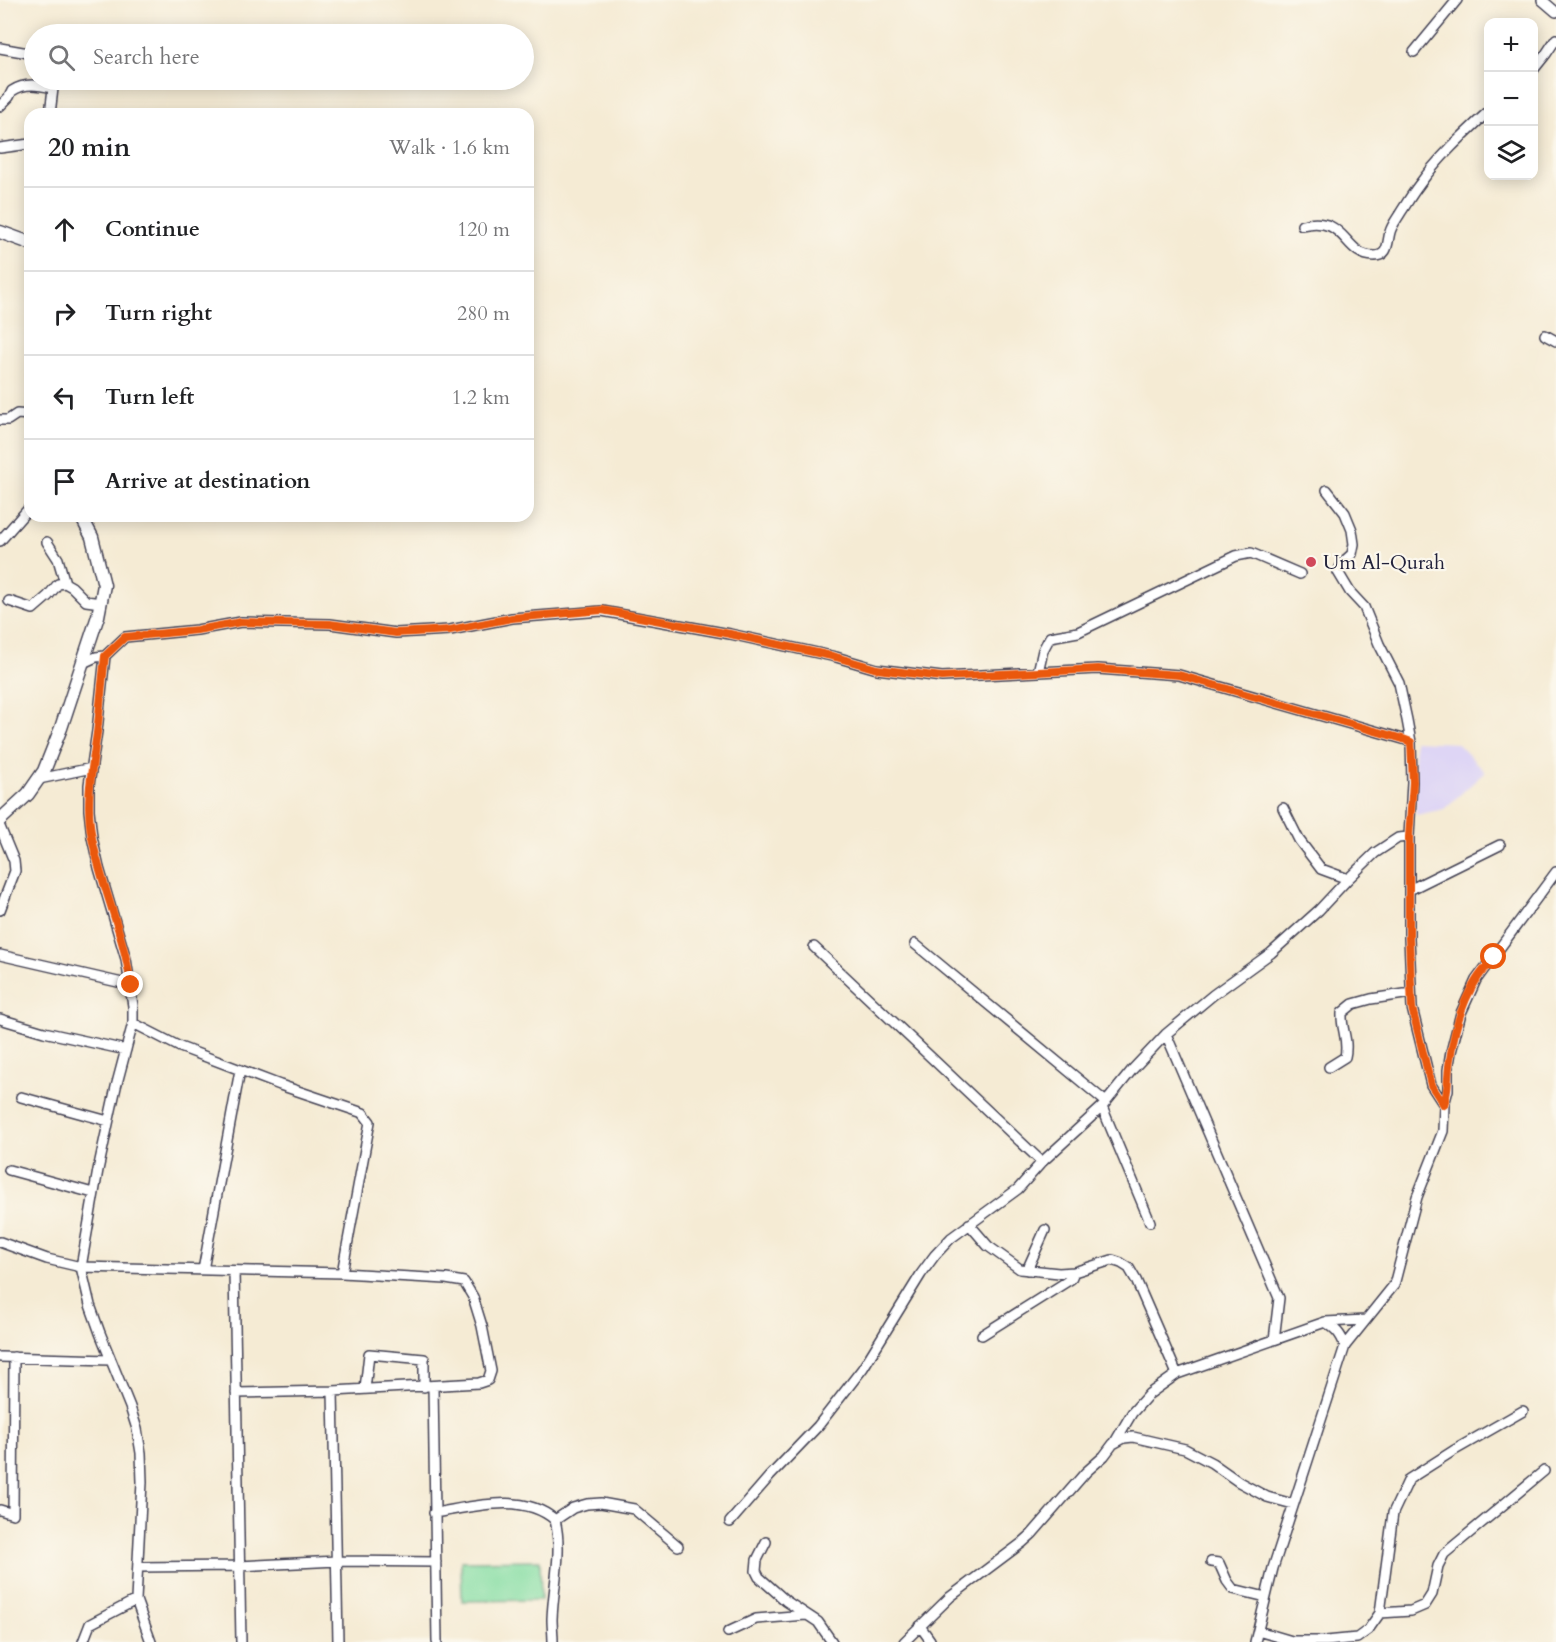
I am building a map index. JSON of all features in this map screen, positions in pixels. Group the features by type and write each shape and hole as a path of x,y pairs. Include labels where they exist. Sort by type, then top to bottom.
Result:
{"street":[{"path":"1414,52 1457,0"},
{"path":"1542,0 1556,12"},
{"path":"1538,63 1556,39"},
{"path":"0,48 24,52"},
{"path":"0,106 12,91 24,86"},
{"path":"51,108 53,90"},
{"path":"1302,225 1320,223 1330,225 1355,249 1364,254 1378,256 1385,252 1395,221 1419,184 1484,116"},
{"path":"0,148 24,145"},
{"path":"0,232 24,241"},
{"path":"1545,335 1556,341"},
{"path":"0,420 8,420 17,414 24,415"},
{"path":"1327,490 1345,513 1352,530 1354,544 1352,554 1343,562 1338,572 1350,592 1364,607 1379,644 1399,683 1411,742 1413,782 1409,837 1409,890 1412,1008 1431,1085 1444,1105"},
{"path":"0,542 24,514"},
{"path":"0,820 28,794 44,771 61,728 98,616 104,585 92,537 84,522"},
{"path":"47,542 58,559 65,583"},
{"path":"1038,672 1043,650 1050,637 1078,632 1236,556 1251,553 1300,574"},
{"path":"9,601 33,609 58,584 65,583 86,601 101,603"},
{"path":"83,663 105,656 125,637 197,630 241,622 330,624 396,633 450,630 512,618 602,610 730,634 836,657 877,669 942,677 1098,669 1179,675 1411,742"},
{"path":"105,656 89,785 89,810 99,868 121,936 131,985 133,1023 108,1121 93,1192 81,1267 90,1305 137,1429 142,1482 136,1600 151,1642"},
{"path":"39,779 92,768"},
{"path":"1283,808 1299,840 1321,869 1348,879"},
{"path":"0,827 14,861 15,872 0,910"},
{"path":"730,1522 818,1426 862,1368 921,1274 951,1238 1018,1189 1042,1162 1104,1105 1132,1070 1166,1034 1213,995 1271,953 1375,853 1398,838 1409,837"},
{"path":"1409,890 1500,845"},
{"path":"1255,1642 1273,1568 1345,1346 1394,1285 1417,1197 1443,1131 1448,1070 1461,1013 1476,980 1556,872"},
{"path":"915,944 1104,1105 1150,1222"},
{"path":"814,947 1042,1162"},
{"path":"0,955 131,985"},
{"path":"1329,1067 1345,1057 1347,1048 1341,1023 1342,1013 1353,1004 1411,993"},
{"path":"0,1019 44,1032 126,1050"},
{"path":"133,1023 180,1047 363,1113 370,1122 342,1273"},
{"path":"1166,1034 1279,1298 1274,1340"},
{"path":"203,1270 240,1070"},
{"path":"21,1097 108,1121"},
{"path":"9,1170 93,1192"},
{"path":"969,1224 988,1246 1020,1269 1059,1273 1074,1272 1112,1260 1129,1268 1177,1374"},
{"path":"1027,1270 1045,1230"},
{"path":"0,1242 47,1259 81,1267 342,1273 464,1282 473,1298 483,1326 491,1371 488,1380 479,1383 333,1391 236,1393"},
{"path":"234,1271 240,1642"},
{"path":"982,1335 1071,1279 1074,1272"},
{"path":"904,1642 950,1597 1032,1534 1086,1472 1104,1456 1132,1413 1149,1394 1177,1374 1325,1322 1366,1320"},
{"path":"1325,1322 1341,1335 1345,1346"},
{"path":"365,1389 369,1354 424,1359 428,1386 434,1512 437,1642"},
{"path":"0,1357 111,1360"},
{"path":"0,1510 13,1514 14,1357"},
{"path":"333,1391 338,1642"},
{"path":"1258,1631 1292,1641 1326,1641 1357,1638 1368,1630 1380,1613 1393,1513 1409,1479 1523,1411"},
{"path":"1113,1444 1124,1437 1133,1437 1185,1449 1267,1497 1293,1504"},
{"path":"1380,1613 1411,1611 1425,1605 1432,1594 1438,1566 1444,1554 1544,1471"},
{"path":"555,1520 573,1508 587,1504 601,1503 634,1509 678,1546"},
{"path":"434,1512 508,1504 540,1510 555,1520 558,1533 558,1563 552,1619 554,1642"},
{"path":"766,1542 756,1560 756,1571 768,1586 786,1601 818,1622 832,1642"},
{"path":"138,1567 239,1566 337,1561 436,1562"},
{"path":"1211,1562 1219,1563 1233,1589 1266,1597"},
{"path":"83,1642 90,1624 136,1600"},
{"path":"728,1632 756,1619 806,1614"},
{"path":"921,1626 929,1642"}],"shaded area":[{"path":"1414,741 1457,743 1485,772 1444,809 1416,815"}],"green space":[{"path":"540,1560 541,1600 462,1601 461,1561"}],"place":[{"name":"Um Al-Qurah","path":"1311,562"}],"route":[{"path":"131,985 121,936 99,868 89,810 89,785 105,656 125,637 197,630 241,622 330,624 396,633 450,630 512,618 602,610 730,634 836,657 877,669 942,677 1098,669 1179,675 1411,742 1413,782 1409,837 1409,938 1412,1008 1431,1085 1444,1105 1448,1090 1451,1052 1461,1013 1476,980 1494,957"}]}
